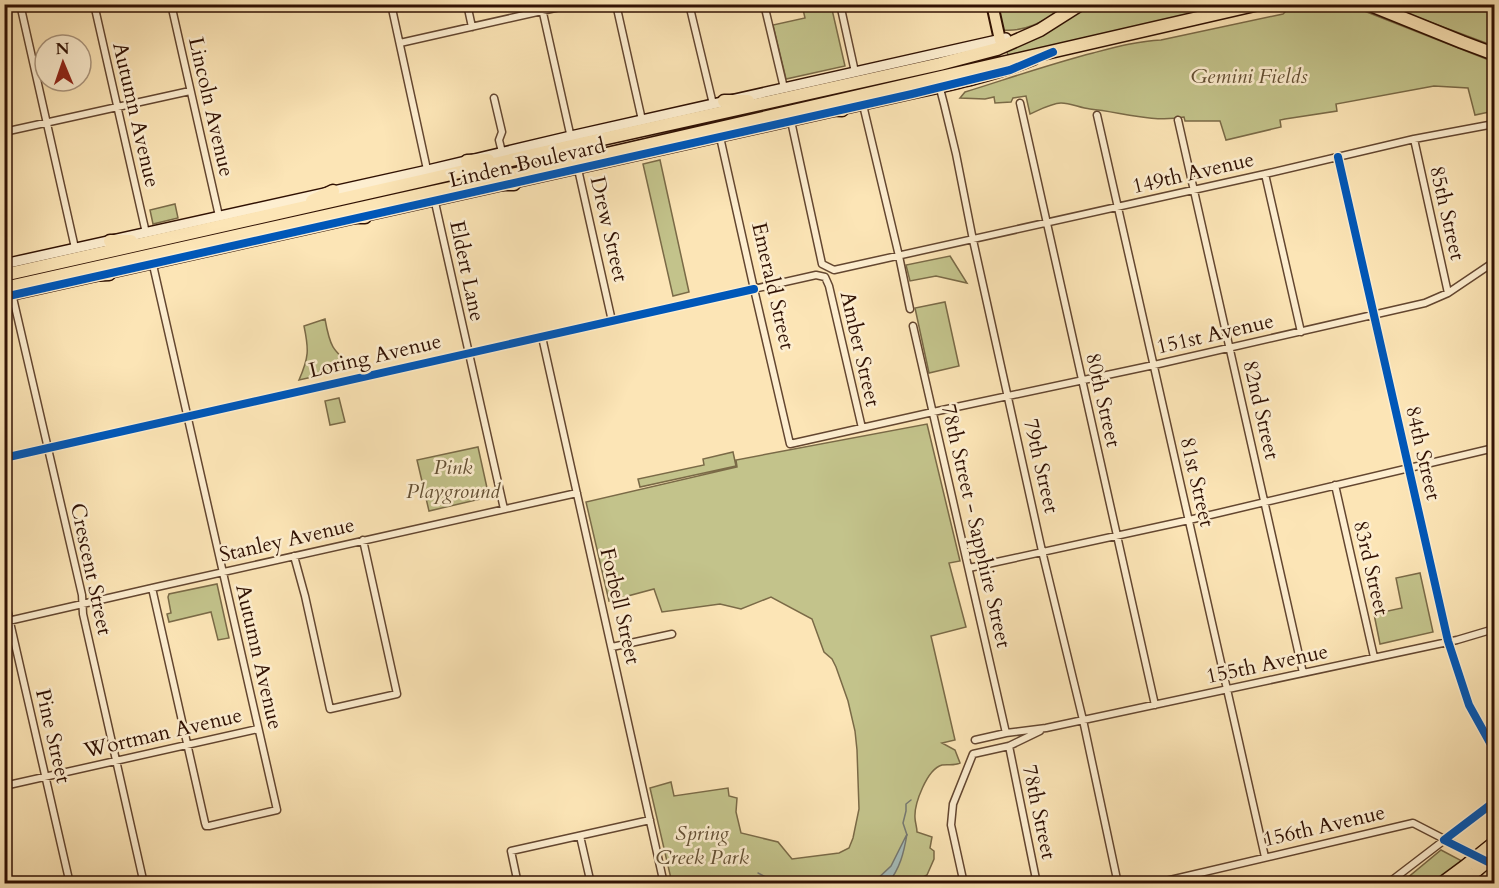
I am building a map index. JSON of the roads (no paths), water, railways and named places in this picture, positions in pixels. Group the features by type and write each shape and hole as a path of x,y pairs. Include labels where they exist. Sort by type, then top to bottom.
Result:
{"highway":[{"name":"Linden Boulevard","path":"6,278 150,237 431,186 470,183 577,165 717,133 934,72 1001,43 1040,30 1081,4"},
{"name":"Linden Boulevard","path":"6,278 60,275 319,217 431,186 506,156 572,141 776,100 1053,52 1259,4"},
{"path":"1368,4 1494,54"},
{"path":"719,103 776,100"},
{"path":"799,109 842,110"},
{"path":"670,148 717,133"},
{"path":"467,160 506,156"},
{"path":"470,183 514,184"},
{"path":"295,210 333,191"},
{"path":"319,217 365,217"},
{"path":"110,241 150,237"},
{"path":"196,255 224,238"},
{"path":"60,275 109,274"},
{"path":"1459,884 1494,843"},
{"path":"1441,884 1494,856"}],"main road":[{"path":"992,4 1001,43"}],"street":[{"path":"20,4 75,248"},
{"name":"Autumn Avenue","path":"94,4 150,237"},
{"name":"Lincoln Avenue","path":"171,4 219,216"},
{"name":"Eldert Lane","path":"391,4 504,509"},
{"path":"467,4 472,27"},
{"path":"400,43 542,8 573,4"},
{"path":"616,4 642,120"},
{"path":"689,4 719,103"},
{"path":"764,4 784,88"},
{"path":"840,4 855,72"},
{"name":"Drew Street","path":"542,8 612,321"},
{"name":"Linden Boulevard","path":"572,141 642,120 855,72 934,72"},
{"name":"Linden Boulevard","path":"717,133 791,121 863,105 934,72"},
{"name":"79th Street","path":"934,72 951,135 1118,884"},
{"path":"4,132 190,91"},
{"path":"494,98 502,132 499,140 506,156"},
{"name":"80th Street","path":"1020,103 1155,705"},
{"path":"863,105 910,309"},
{"name":"81st Street","path":"1097,115 1265,857"},
{"name":"82nd Street","path":"1178,120 1303,673"},
{"name":"Amber Street","path":"791,121 822,264 834,270 899,256"},
{"name":"149th Avenue","path":"899,256 1414,139 1494,124"},
{"name":"Emerald Street","path":"717,133 790,444 862,428"},
{"name":"85th Street","path":"1414,139 1448,294"},
{"name":"Linden Boulevard","path":"150,237 219,216 333,191 514,184 577,165 670,148"},
{"name":"84th Street","path":"1338,157 1448,641 1469,705 1494,750"},
{"name":"Linden Boulevard","path":"6,278 109,274 365,217 431,186 467,160"},
{"path":"1265,174 1301,332"},
{"path":"6,278 75,248 110,241"},
{"name":"151st Avenue","path":"933,412 1154,365 1425,303 1448,294 1494,262"},
{"name":"Autumn Avenue","path":"153,265 277,810 206,826 187,745"},
{"name":"Loring Avenue","path":"4,458 816,275 825,277"},
{"name":"Amber Street","path":"825,277 862,428"},
{"name":"Crescent Street","path":"6,278 80,584 83,614 144,884"},
{"name":"78th Street - Sapphire Street","path":"914,326 1006,734"},
{"name":"Forbell Street","path":"542,337 664,884"},
{"path":"862,428 933,412"},
{"path":"969,568 1189,520 1494,448"},
{"name":"83rd Street","path":"1335,485 1374,657"},
{"name":"Stanley Avenue","path":"7,622 578,493"},
{"path":"294,556 330,710 397,694 363,540"},
{"path":"152,588 187,745"},
{"name":"Pine Street","path":"4,596 7,622 70,884"},
{"name":"155th Avenue","path":"975,740 1155,705 1494,629"},
{"path":"612,648 672,634"},
{"name":"155th Avenue","path":"964,884 951,825 953,804 973,754 1009,746 1046,728"},
{"name":"Wortman Avenue","path":"4,786 258,729"},
{"name":"78th Street","path":"1009,746 1038,884"},
{"path":"1387,884 1494,802"},
{"path":"518,884 511,851 650,820"},
{"name":"156th Avenue","path":"1153,884 1413,823 1494,866"},
{"path":"580,836 591,884"},
{"path":"1188,875 1190,884"}],"water":[{"path":"907,834 901,860 892,878 888,883 873,883 891,866"}],"waterway":[{"path":"907,835 903,823 906,804 911,800"},
{"path":"758,873 780,884"}],"park label":[{"name":"Gemini Fields","path":"1249,76"},
{"name":"Pink Playground","path":"453,479"},
{"name":"Spring Creek Park","path":"702,845"}]}
